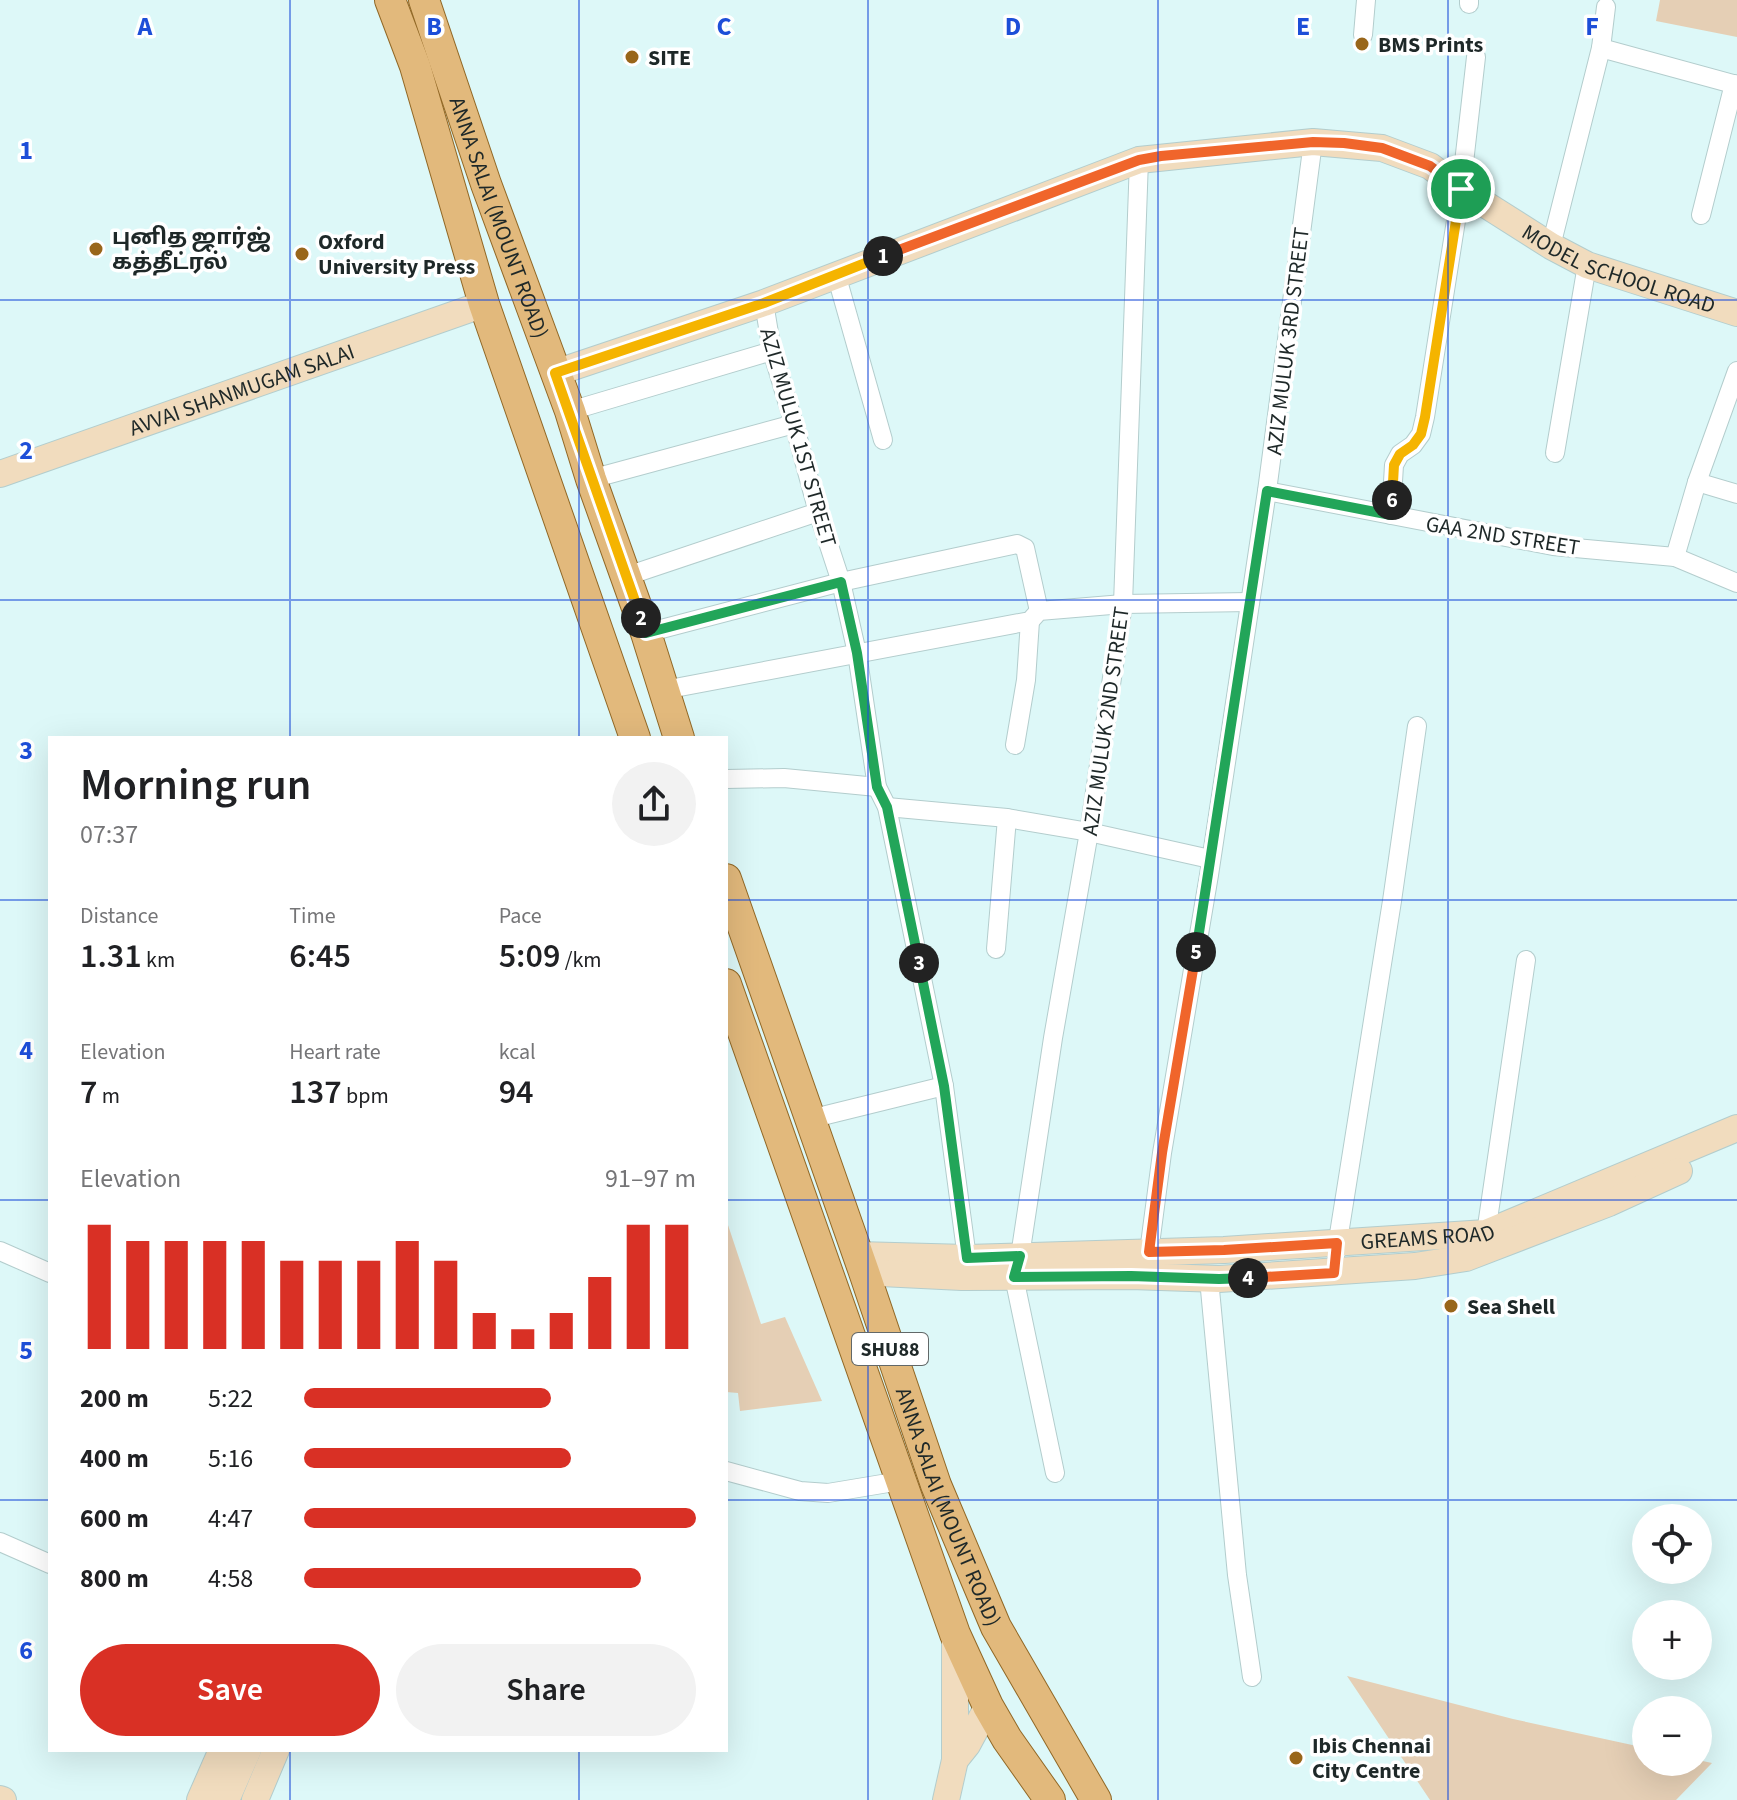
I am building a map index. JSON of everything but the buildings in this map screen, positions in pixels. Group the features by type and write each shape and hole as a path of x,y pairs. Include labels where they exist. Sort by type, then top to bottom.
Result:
{"main road":[{"path":"369,0 388,51 410,53"},
{"name":"ANNA SALAI (MOUNT ROAD)","path":"390,0 410,53 484,304 634,736"},
{"name":"ANNA SALAI (MOUNT ROAD)","path":"424,0 447,24 445,59 486,184 627,576 678,736"},
{"name":"ANNA SALAI (MOUNT ROAD)","path":"728,885 936,1485 996,1627 1096,1800"},
{"name":"ANNA SALAI (MOUNT ROAD)","path":"728,990 955,1634 988,1706 1050,1800"},
{"path":"1007,1739 1047,1717"}],"street":[{"path":"1363,35 1366,0"},
{"path":"1551,246 1601,48 1606,7"},
{"path":"1601,48 1736,84 1701,215"},
{"path":"1391,515 1394,465 1400,454 1413,445 1421,434 1425,417 1461,189 1476,57"},
{"name":"MODEL SCHOOL ROAD","path":"555,373 764,303 1139,160 1313,142 1382,148 1430,166 1551,246 1587,265 1737,313"},
{"name":"AZIZ MULUK 3RD STREET","path":"1149,1252 1267,491 1313,142"},
{"name":"AZIZ MULUK 2ND STREET","path":"1017,1266 1089,832 1123,604 1139,160"},
{"path":"1555,453 1587,265"},
{"path":"836,274 883,440"},
{"name":"AZIZ MULUK 1ST STREET","path":"764,303 772,351 841,582 857,653 877,787 887,807 944,1086 967,1258"},
{"name":"AVVAI SHANMUGAM SALAI","path":"0,474 484,304"},
{"path":"570,411 772,351"},
{"path":"1675,557 1697,482 1737,371"},
{"path":"591,479 794,424"},
{"path":"1697,482 1737,494"},
{"name":"GAA 2ND STREET","path":"1267,491 1553,546 1675,557 1737,583"},
{"path":"627,576 818,512"},
{"path":"646,633 841,582 1017,544 1025,548 1034,616 1015,745"},
{"path":"664,690 1034,616 1123,604 1250,602"},
{"path":"1334,1273 1417,726"},
{"path":"728,779 784,778 877,787"},
{"path":"887,807 1007,818 1089,832 1210,859"},
{"path":"996,949 1007,818"},
{"path":"1486,1233 1526,960"},
{"path":"810,1119 944,1086"},
{"name":"GREAMS ROAD","path":"861,1264 962,1277 1017,1266 1149,1252 1486,1233 1737,1128"},
{"name":"GREAMS ROAD","path":"861,1264 967,1258 1017,1266 1131,1276 1209,1279 1415,1266 1466,1258 1609,1203 1737,1145"},
{"path":"0,1251 48,1272"},
{"path":"1017,1266 1055,1473"},
{"path":"1209,1279 1237,1575 1252,1677"},
{"path":"728,1472 800,1491 828,1493 900,1481"},
{"path":"0,1542 48,1563"},
{"path":"946,1800 955,1760 955,1634"},
{"path":"955,1760 967,1745 988,1706"},
{"path":"200,1800 221,1752"},
{"path":"226,1800 247,1752"},
{"path":"255,1800 275,1752"}],"shaded area":[{"path":"1660,0 1737,0 1737,37 1656,21"},
{"path":"728,1225 761,1324 785,1317 822,1401 740,1411 738,1393 728,1392"},
{"path":"1347,1676 1513,1719 1632,1745 1632,1776 1699,1776 1676,1800 1430,1800"}],"place":[{"name":"BMS Prints","path":"1362,44"},
{"name":"SITE","path":"632,57"},
{"name":"புனித ஜார்ஜ் கத்தீட்ரல்","path":"96,249"},
{"name":"Oxford University Press","path":"302,254"},
{"name":"Sea Shell","path":"1451,1306"},
{"name":"Ibis Chennai City Centre","path":"1296,1758"}],"route":[{"path":"1313,142 1344,143 1382,148 1430,166 1461,189 1425,417 1421,434 1413,445 1400,454 1394,465 1391,515 1267,491 1149,1252 1337,1243 1334,1273 1219,1279 1014,1277 1020,1256 967,1258 944,1086 887,807 877,787 857,653 841,582 646,633 555,373 764,303 1139,160 1313,142"}]}
